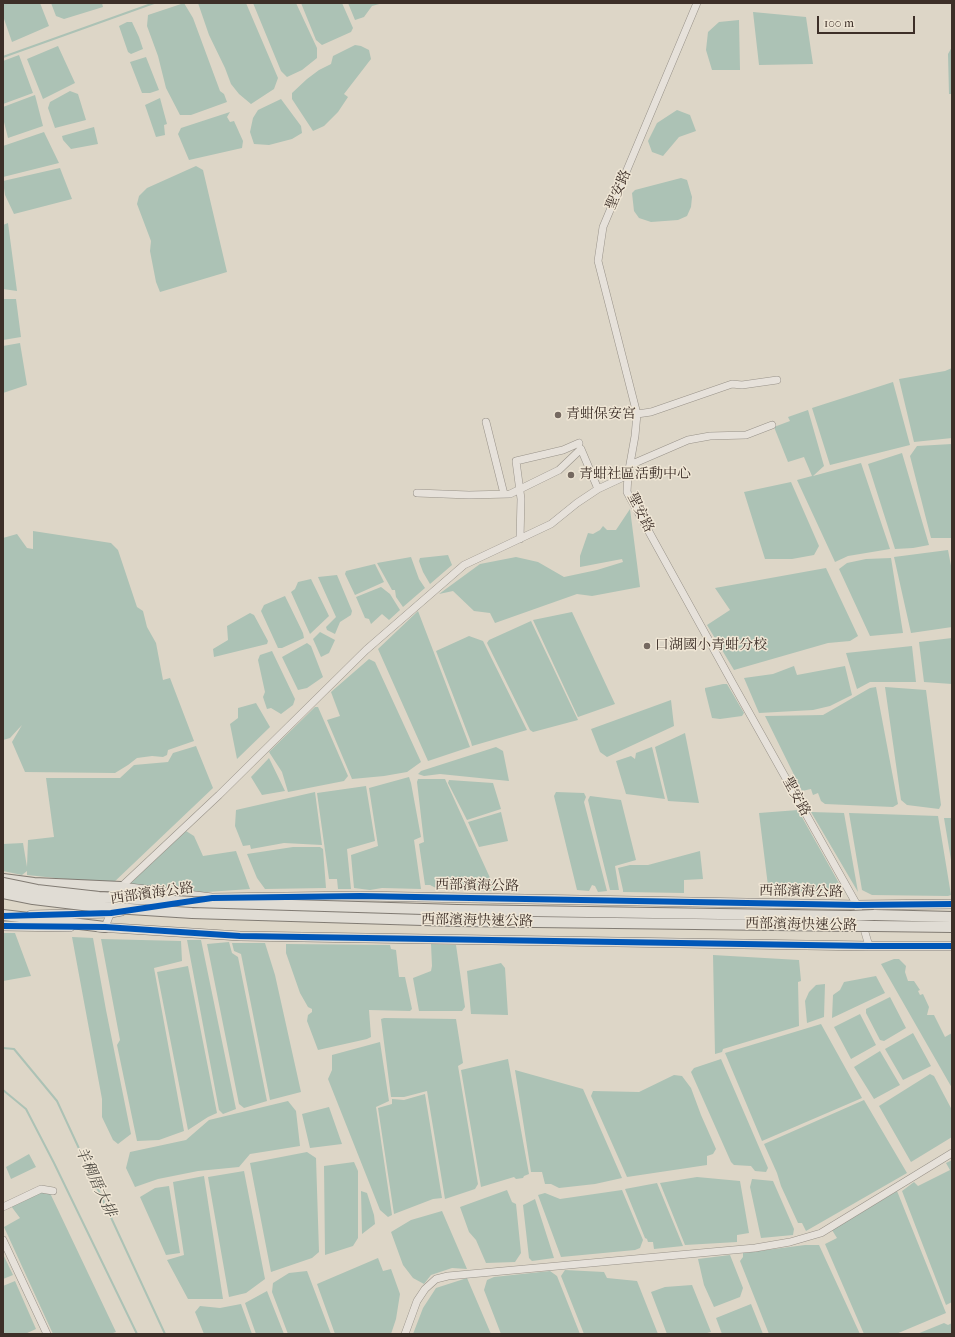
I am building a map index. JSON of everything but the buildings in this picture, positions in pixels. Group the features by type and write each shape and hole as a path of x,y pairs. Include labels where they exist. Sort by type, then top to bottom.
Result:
{"highway":[{"path":"3,878 34,883 121,887"},
{"name":"西部濱海快速公路","path":"3,883 37,890 107,897 456,916"},
{"name":"西部濱海快速公路","path":"3,893 33,899 99,908 192,913 852,921 952,917"},
{"path":"4,918 105,927"},
{"name":"西部濱海快速公路","path":"874,921 952,927"}],"main road":[{"path":"121,887 212,898"},
{"name":"西部濱海公路","path":"4,918 112,913 212,898 360,896 857,905 952,904"},
{"name":"西部濱海公路","path":"105,927 248,936 952,946"}],"street":[{"name":"聖安路","path":"698,3 603,227 598,261 637,414 628,475 628,492 736,690 857,905 869,946"},
{"path":"637,414 651,412 732,384 742,385 777,380"},
{"path":"486,422 504,494"},
{"path":"630,465 688,440 710,436 746,435 772,425"},
{"path":"520,539 521,489 516,461 563,450 579,442"},
{"path":"417,494 510,494 559,470 581,449 598,489"},
{"path":"105,927 112,913 121,887 219,795 366,650 452,575 464,565 551,524 577,503 598,489 628,475"},
{"path":"405,1334 417,1301 425,1289 436,1279 448,1276 755,1248 790,1242 821,1233 952,1153"},
{"path":"3,1207 41,1189 53,1191"},
{"path":"3,1240 47,1334"}],"shaded area":[{"path":"3,3 40,3 49,26 12,42 3,16"},
{"path":"51,3 102,3 103,7 64,19 56,16"},
{"path":"184,3 193,18 220,91 224,94 227,102 191,115 180,115 166,88 158,56 147,26 148,15"},
{"path":"198,3 246,3 278,78 274,89 251,104 239,94 231,84 209,35"},
{"path":"253,3 296,3 317,48 317,58 302,70 287,77 281,71"},
{"path":"301,3 342,3 353,28 351,32 322,45 316,40"},
{"path":"348,3 383,3 372,6 364,17 355,20"},
{"path":"753,12 806,17 813,64 759,65"},
{"path":"739,20 740,70 712,70 706,50 708,32 719,22"},
{"path":"127,22 132,22 143,49 131,54 128,52 119,26"},
{"path":"355,45 369,50 371,59 344,94 348,97 338,112 324,126 313,131 292,99 292,93 319,70 331,64 333,56"},
{"path":"58,46 75,83 43,99 27,59"},
{"path":"952,47 952,94 949,94 948,54"},
{"path":"19,55 33,93 3,104 3,61"},
{"path":"146,57 159,90 150,93 142,93 130,62"},
{"path":"70,91 78,94 86,120 55,128 48,108 50,102"},
{"path":"35,95 43,126 8,138 3,118 3,107"},
{"path":"160,98 167,124 164,125 165,135 156,137 145,105"},
{"path":"281,99 301,126 302,133 292,139 269,145 254,144 250,132 253,118 258,110"},
{"path":"677,110 690,115 696,131 679,137 663,156 652,152 648,141 657,123"},
{"path":"230,112 227,117 230,122 234,121 243,141 242,148 189,160 178,134 181,128"},
{"path":"94,127 98,144 71,149 63,140 62,136"},
{"path":"44,132 59,163 3,177 3,146"},
{"path":"196,166 203,170 227,272 160,292 156,282 150,251 151,241 137,204 139,196 147,188"},
{"path":"60,168 72,199 14,214 5,195 3,181"},
{"path":"681,178 687,180 692,197 691,207 687,216 678,220 651,222 639,218 634,211 632,193 635,190"},
{"path":"8,223 17,291 3,289 3,225"},
{"path":"3,299 16,299 21,337 3,340"},
{"path":"20,343 27,385 3,393 3,346"},
{"path":"952,368 952,438 914,442 899,379 945,371"},
{"path":"893,382 910,445 830,465 812,408"},
{"path":"808,410 824,466 813,476 861,463 890,549 848,556 835,562 797,480 812,476 804,457 788,462 774,427 790,421 788,417"},
{"path":"952,444 952,538 931,538 910,456 917,446"},
{"path":"902,453 929,545 895,549 868,464"},
{"path":"791,482 819,546 814,555 792,559 765,559 744,492"},
{"path":"630,509 640,587 592,596 577,594 495,623 490,613 474,611 453,591 439,594 480,564 516,557 538,562 564,577 597,570 623,562 622,559 580,567 580,556 588,533 593,534 600,530 603,526 607,530 616,530"},
{"path":"33,531 111,543 118,550 137,607 143,611 147,627 156,643 163,680 170,678 194,741 168,750 167,755 163,757 152,756 137,758 115,773 25,772 12,742 22,725 10,738 3,740 3,538 17,534 27,548 33,549"},
{"path":"948,550 952,571 952,627 911,633 894,557"},
{"path":"448,555 452,565 430,584 423,572 419,561 420,558"},
{"path":"411,557 419,579 425,588 403,607 396,597 395,590 392,590 377,563"},
{"path":"891,558 903,633 870,636 839,569 847,563 866,559"},
{"path":"375,564 384,582 355,595 345,574 346,571"},
{"path":"826,568 858,636 850,641 828,643 734,670 707,625 730,610 715,588"},
{"path":"337,575 352,611 351,615 340,622 335,634 327,630 326,627 336,617 318,577"},
{"path":"311,579 329,616 310,634 291,592 295,589 298,582"},
{"path":"381,587 390,594 400,610 389,620 382,614 371,624 369,619 365,618 356,597"},
{"path":"285,596 304,638 282,648 278,648 261,611 264,605"},
{"path":"418,611 470,747 428,761 378,649"},
{"path":"572,612 615,704 578,717 533,620"},
{"path":"250,613 254,615 268,641 267,644 214,657 213,649 228,640 227,626"},
{"path":"531,621 578,720 533,732 530,730 487,643 489,640"},
{"path":"320,632 335,640 329,653 321,657 313,639"},
{"path":"469,636 483,641 527,730 472,746 436,651"},
{"path":"952,638 952,684 924,682 919,642"},
{"path":"307,643 311,646 323,677 307,688 298,690 282,657"},
{"path":"912,646 916,682 870,682 857,689 846,653"},
{"path":"272,651 295,699 293,705 281,714 271,708 267,709 263,697 265,692 258,660 260,655"},
{"path":"369,659 375,662 421,762 407,772 352,779 327,720 340,716 331,692"},
{"path":"794,666 797,675 845,666 852,695 830,706 813,710 759,713 744,678 773,674"},
{"path":"727,684 744,713 742,716 720,719 712,718 705,688"},
{"path":"876,687 898,804 893,807 825,804 821,801 818,793 813,795 811,789 802,791 765,716 823,715 870,688"},
{"path":"885,687 926,690 941,805 939,809 907,805 901,800"},
{"path":"671,700 674,726 607,757 600,752 591,729"},
{"path":"256,703 270,727 237,759 230,724 238,718 238,708"},
{"path":"315,707 318,707 348,776 344,781 288,792 282,772 269,752"},
{"path":"685,733 699,803 668,801 655,747"},
{"path":"196,746 213,788 112,884 27,875 27,871 22,875 3,871 3,844 23,843 27,867 28,840 54,837 46,778 120,778 134,765 168,762 173,753"},
{"path":"496,747 503,751 509,781 440,774 424,776 418,774 421,771"},
{"path":"652,747 665,799 626,794 616,761 631,756 635,759 636,753"},
{"path":"269,758 285,791 262,795 251,777"},
{"path":"409,777 421,837 414,840 421,889 382,888 370,890 354,888 351,855 378,846 369,788"},
{"path":"418,779 445,779 496,891 436,888 430,885 425,885 419,844 424,842 417,782"},
{"path":"449,780 493,783 501,809 467,820 448,783"},
{"path":"366,786 375,841 347,849 351,889 338,889 337,879 329,879 317,793"},
{"path":"315,792 322,845 284,843 251,849 250,845 243,846 235,826 236,810"},
{"path":"556,792 584,793 586,797 584,802 607,891 598,892 595,886 592,885 589,891 577,890 554,796"},
{"path":"590,796 621,800 636,860 615,866 619,890 610,890 588,800"},
{"path":"798,810 840,885 834,894 773,891 768,886 759,813"},
{"path":"501,812 508,841 479,847 468,822"},
{"path":"811,812 844,813 858,892"},
{"path":"849,813 938,816 951,895 872,895 862,890"},
{"path":"944,818 952,818 952,866"},
{"path":"186,831 194,836 203,856 236,851 250,889 207,892 167,891 127,886"},
{"path":"293,847 320,847 323,849 326,888 265,889 257,878 247,854"},
{"path":"700,851 703,879 684,880 684,893 623,892 618,868 630,865 648,865"},
{"path":"3,933 15,933 31,976 3,981"},
{"path":"72,937 93,938 131,1134 118,1144 113,1140 102,1117 102,1099"},
{"path":"101,939 181,941 182,961 154,968 184,1131 159,1140 137,1141 117,1045 120,1040"},
{"path":"187,940 201,940 236,1109 223,1114 219,1110"},
{"path":"229,942 232,953 238,957 267,1101 244,1108 239,1104 207,944"},
{"path":"232,943 265,943 275,975 301,1092 270,1100 241,954 234,951"},
{"path":"286,944 390,945 391,949 396,950 399,977 405,977 412,1009 410,1011 369,1010 371,1037 318,1050 307,1021 308,1015 312,1012 312,1009 308,1007 300,993 286,953"},
{"path":"431,944 456,945 465,1007 462,1011 419,1011 413,978 431,971"},
{"path":"713,955 799,960 801,981 798,982 799,1026 723,1049 722,1052 715,1054"},
{"path":"894,959 899,959 906,966 905,972 908,981 914,981 920,990 918,991 920,995 923,994 929,1007 927,1015 934,1015 945,1037 952,1033 952,1088 881,964"},
{"path":"501,963 505,968 508,1015 471,1014 467,971"},
{"path":"188,966 217,1113 188,1130 157,972"},
{"path":"876,976 885,993 832,1018 833,995 840,990 844,982"},
{"path":"825,984 824,1017 807,1023 805,1001 809,992 816,985"},
{"path":"890,997 906,1028 884,1041 880,1040 866,1013 866,1009"},
{"path":"860,1014 876,1045 851,1059 834,1027"},
{"path":"381,1019 456,1019 463,1063 458,1066 478,1184 475,1189 445,1199 427,1091 404,1097 391,1097"},
{"path":"821,1024 862,1098 762,1141 725,1053"},
{"path":"913,1033 931,1066 903,1080 885,1049"},
{"path":"380,1042 389,1101 376,1107 392,1215 388,1217 380,1210 328,1079 332,1070 332,1055"},
{"path":"880,1051 900,1085 874,1099 854,1067"},
{"path":"508,1059 529,1174 523,1178 516,1179 514,1177 481,1187 461,1070"},
{"path":"721,1059 768,1168 766,1172 755,1171 751,1166 734,1165 731,1162 691,1072 694,1068"},
{"path":"515,1070 583,1089 622,1178 595,1184 559,1188 551,1184 545,1184 542,1172 531,1172"},
{"path":"930,1074 934,1076 952,1110 952,1137 911,1162 879,1106"},
{"path":"674,1075 682,1076 691,1088 716,1149 713,1154 707,1156 707,1165 627,1177 591,1096 593,1091 639,1092"},
{"path":"425,1094 442,1198 433,1199 394,1214 378,1108 392,1104 392,1099 404,1100"},
{"path":"864,1100 907,1173 806,1231 802,1223 798,1223 764,1144"},
{"path":"288,1101 296,1111 300,1146 250,1154 239,1167 198,1171 158,1179 135,1187 126,1168 130,1152 186,1140 209,1120"},
{"path":"329,1107 342,1144 310,1148 302,1114"},
{"path":"307,1152 316,1158 319,1252 312,1258 271,1272 250,1163"},
{"path":"29,1154 36,1167 11,1179 6,1167"},
{"path":"952,1160 952,1302 946,1305 902,1191 914,1182 918,1186 950,1170 946,1163"},
{"path":"354,1162 358,1171 358,1238 353,1246 325,1255 324,1166"},
{"path":"244,1171 265,1279 246,1293 229,1297 208,1177"},
{"path":"204,1176 223,1299 188,1299 167,1260 184,1255 173,1182"},
{"path":"697,1177 740,1181 749,1233 737,1235 737,1242 685,1245 660,1183"},
{"path":"752,1179 773,1181 794,1229 793,1235 761,1238 750,1187"},
{"path":"657,1183 683,1246 654,1249 653,1242 648,1242 645,1238 625,1189"},
{"path":"169,1186 180,1253 166,1255 140,1197 155,1188"},
{"path":"507,1190 512,1202 516,1204 521,1253 515,1262 486,1263 476,1240 469,1232 460,1207"},
{"path":"622,1190 643,1240 640,1248 635,1250 561,1257 538,1195 545,1193 560,1199"},
{"path":"41,1191 50,1193 116,1332 110,1334 53,1334 4,1227 20,1218 11,1206"},
{"path":"361,1191 367,1193 374,1215 375,1224 362,1234"},
{"path":"897,1191 946,1313 896,1334 864,1334 825,1244 837,1238 832,1230"},
{"path":"535,1199 554,1258 532,1261 529,1258 523,1205"},
{"path":"442,1211 467,1269 452,1268 431,1275 424,1284 413,1278 403,1265 391,1232 411,1220"},
{"path":"805,1245 819,1245 860,1334 769,1334 740,1261 743,1257 743,1253"},
{"path":"3,1254 13,1275 3,1279"},
{"path":"730,1255 743,1288 740,1297 714,1307 704,1285 698,1259"},
{"path":"378,1258 383,1271 391,1269 400,1294 396,1319 391,1334 335,1334 317,1284"},
{"path":"565,1270 604,1272 607,1278 637,1281 658,1334 584,1334 561,1276"},
{"path":"307,1271 331,1334 288,1334 272,1292 273,1283 289,1273"},
{"path":"550,1271 557,1276 580,1334 501,1334 484,1290 487,1280 494,1277"},
{"path":"467,1278 491,1334 413,1334 423,1308 436,1288"},
{"path":"15,1281 36,1329 25,1334 3,1334 3,1286"},
{"path":"692,1285 711,1332 703,1334 667,1334 651,1292 665,1287"},
{"path":"267,1291 284,1334 256,1334 245,1303"},
{"path":"241,1304 252,1334 204,1334 195,1312 200,1306 220,1308"},
{"path":"751,1304 763,1334 722,1334 716,1318"},
{"path":"944,1323 948,1325 952,1323 952,1334 917,1334"}],"waterway":[{"path":"3,57 154,3"},
{"name":"羊稠厝大排","path":"3,1048 14,1049 57,1101 165,1334"},
{"path":"3,1090 26,1109 54,1163 137,1334"}],"cycle path":[{"path":"3,916 111,913 212,898 360,896 857,905 952,904"},
{"path":"3,926 105,927 240,936 952,946"}],"place":[{"name":"青蚶保安宮","path":"558,415"},
{"name":"青蚶社區活動中心","path":"571,475"},
{"name":"口湖國小青蚶分校","path":"647,646"}]}
